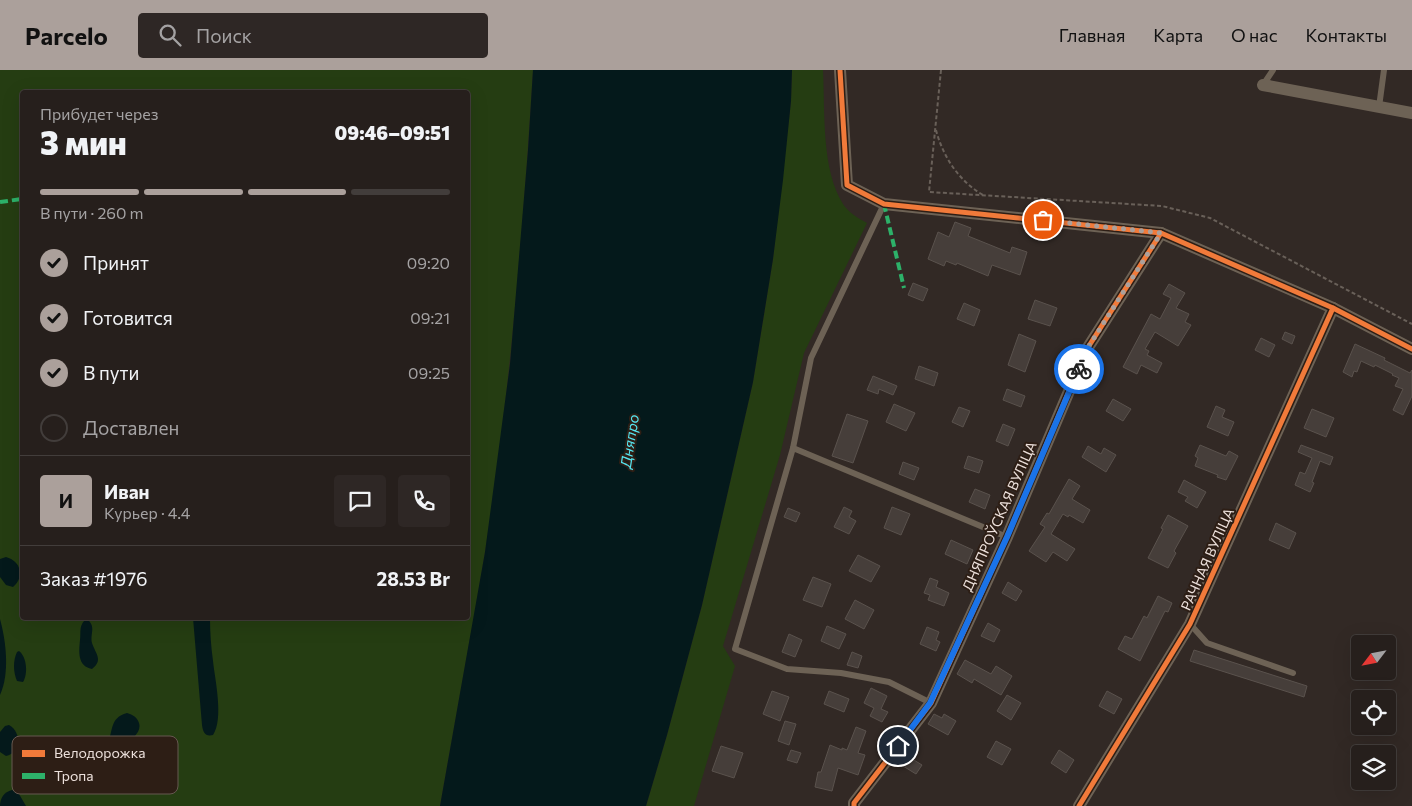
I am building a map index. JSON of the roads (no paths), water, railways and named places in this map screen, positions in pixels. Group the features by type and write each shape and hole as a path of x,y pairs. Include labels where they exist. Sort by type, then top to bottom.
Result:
{"street":[{"path":"840,70 847,186 884,204 1161,233 1332,308 1412,350"},
{"path":"1263,85 1412,113"},
{"name":"ДНЯПРОЎСКАЯ ВУЛІЦА","path":"854,806 854,803 930,703 1007,537 1087,349 1161,233"},
{"name":"РАЧНАЯ ВУЛІЦА","path":"1079,806 1190,624 1332,308"}],"lane":[{"path":"1263,85 1273,70"},
{"path":"1379,107 1384,70"},
{"path":"884,204 811,358 793,448 735,649 787,669 841,673 889,682 930,703"},
{"path":"793,448 1007,537"},
{"path":"1190,624 1207,643 1294,673"}],"water":[{"name":"Дняпро","path":"533,70 792,70 791,101 783,180 773,259 753,382 702,605 646,806 440,806 485,552 510,364"},
{"path":"6,557 15,562 20,570 19,579 13,587 6,585 0,577 0,559"},
{"path":"0,619 4,637 6,667 0,695"},
{"path":"88,620 92,625 92,643 98,659 96,666 92,669 84,665 79,653 82,623"},
{"path":"193,620 210,620 211,645 217,689 218,719 213,735 205,733 202,725"},
{"path":"19,651 24,657 26,666 26,675 23,682 17,681 14,670 14,662"},
{"path":"127,713 134,716 138,721 140,727 135,736 110,736 117,718"},
{"path":"9,725 13,728 18,736 12,736 12,753 6,756 0,752 0,732 5,726"},
{"path":"12,790 12,794 19,794 26,806 0,806 3,796"}]}
